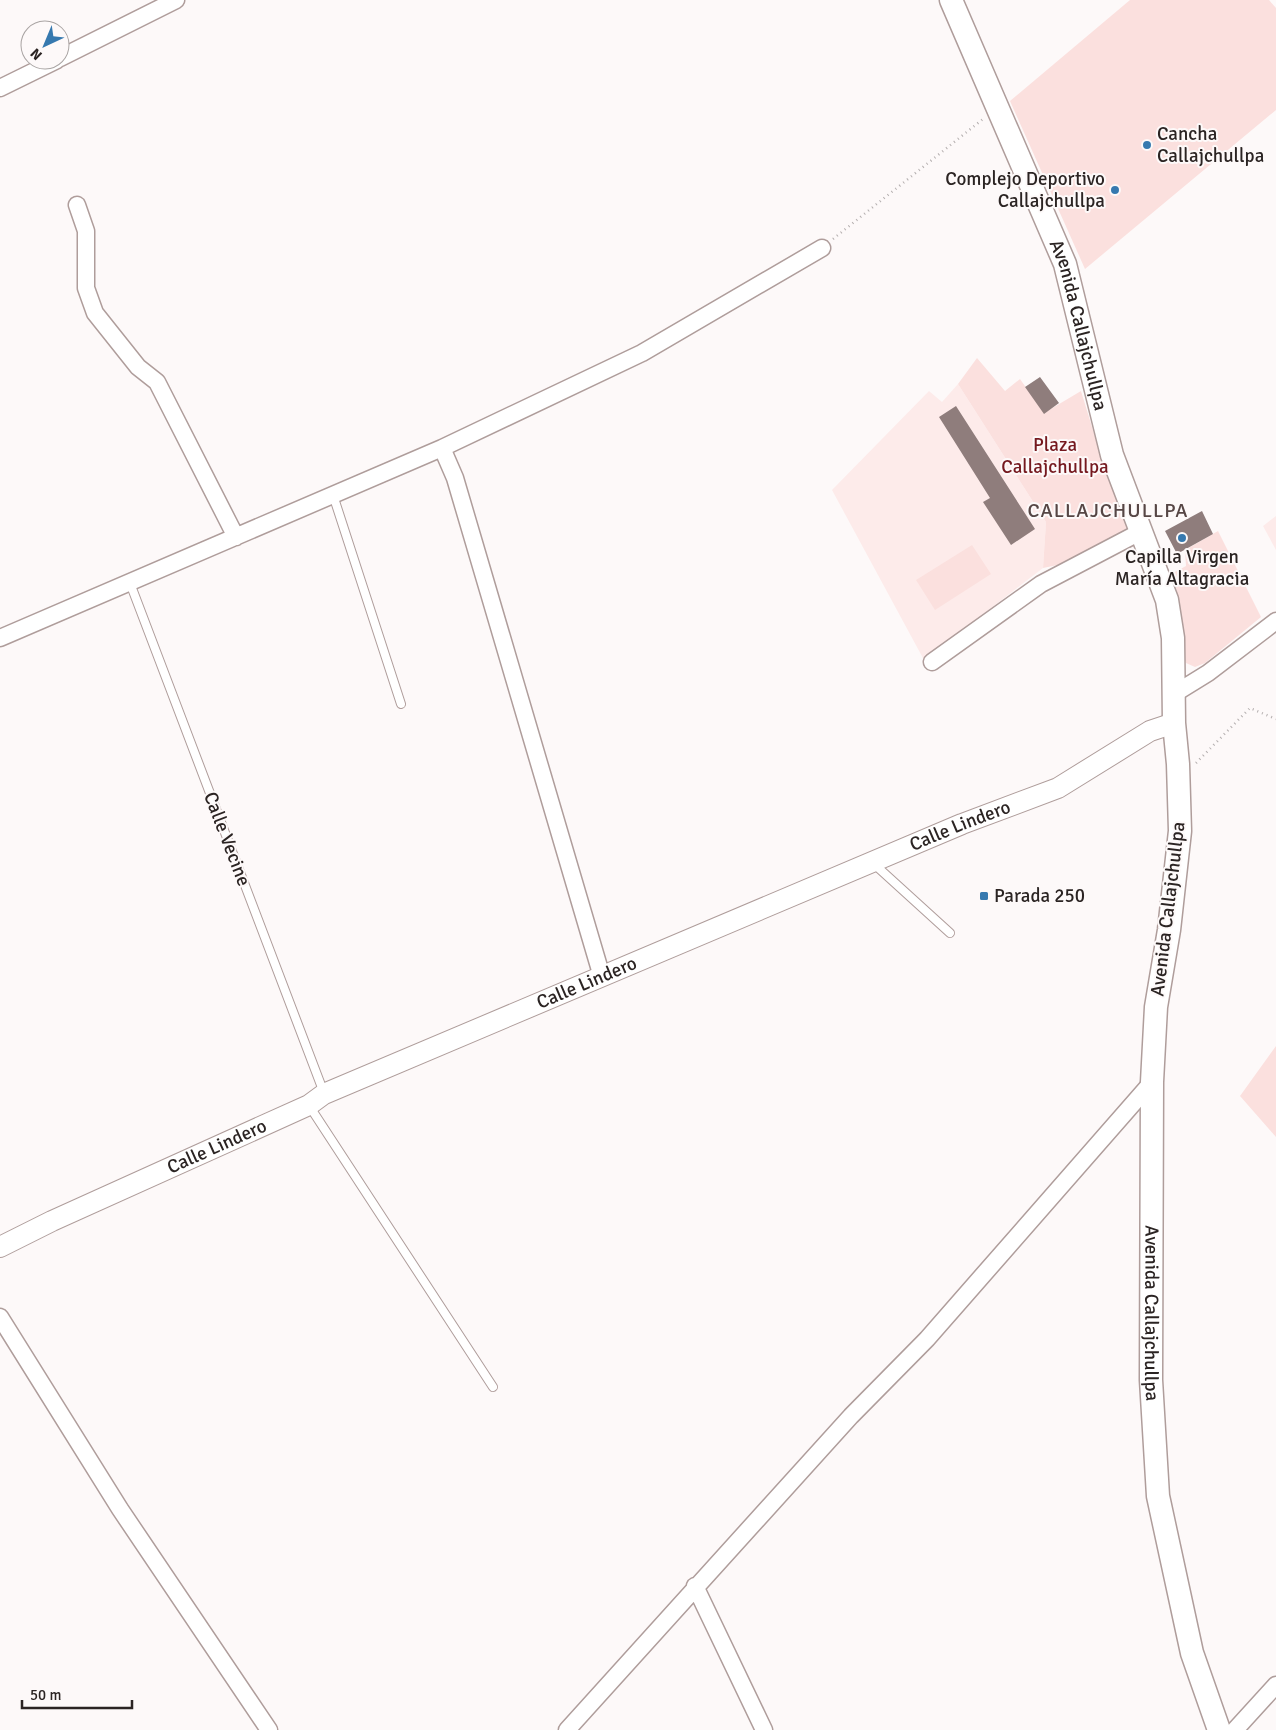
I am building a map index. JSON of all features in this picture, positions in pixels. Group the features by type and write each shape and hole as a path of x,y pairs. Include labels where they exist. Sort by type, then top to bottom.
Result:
{"main road":[{"name":"Avenida Callajchullpa","path":"951,0 1065,264 1112,455 1167,600 1173,638 1174,723 1178,764 1180,832 1169,930 1156,1007 1152,1082 1151,1380 1158,1496 1192,1653 1220,1730"}],"street":[{"path":"70,53 176,0"},
{"path":"0,88 36,70"},
{"path":"77,206 86,230 86,288 95,313 138,367 157,382 236,537"},
{"path":"0,638 442,448 642,353 822,248"},
{"path":"442,448 455,478 602,977"},
{"path":"932,662 1041,584 1142,531"},
{"path":"1174,694 1208,673 1276,620"},
{"name":"Calle Lindero","path":"0,1247 316,1100 962,824 1058,788 1150,731 1174,723"},
{"path":"567,1730 695,1586 851,1416 927,1339 1152,1082"},
{"path":"0,1317 120,1509 269,1730"},
{"path":"695,1586 764,1730"},
{"path":"1235,1730 1276,1685"}],"lane":[{"path":"333,495 400,704"},
{"name":"Calle Vecine","path":"130,583 316,1100 493,1387"},
{"path":"873,863 950,933"}],"path":[{"path":"822,248 998,107"},
{"path":"1178,764 1195,764 1250,708 1276,719"}],"shaded area":[{"path":"958,384 1046,522 1043,568 924,660 832,490 929,391 942,402"},
{"path":"1276,516 1276,550 1263,526"}],"green space":[{"name":"Cancha Callajchullpa","path":"1130,0 1269,0 1276,8 1276,110 1085,269 1010,101"},
{"name":"Plaza Callajchullpa","path":"977,358 1005,391 1020,379 1044,413 1081,391 1104,466 1127,520 1126,532 1067,563 1043,568 1046,522 958,384"},
{"path":"1218,531 1261,617 1205,663 1195,667 1186,663 1182,653 1182,618 1173,573 1186,566 1185,550"},
{"path":"972,545 991,574 935,610 916,580"},
{"path":"1276,1046 1276,1137 1240,1096"}],"building":[{"path":"1040,377 1059,403 1044,414 1025,387"},
{"path":"956,406 1035,529 1011,545 983,502 990,498 939,417"},
{"path":"1202,511 1213,534 1177,554 1165,531"}],"place":[{"name":"Cancha Callajchullpa","path":"1147,145"},
{"name":"Complejo Deportivo Callajchullpa","path":"1115,190"},
{"name":"Capilla Virgen María Altagracia","path":"1182,538"},
{"name":"Parada 250","path":"984,896"}],"district":[{"name":"CALLAJCHULLPA","path":"1108,510"}]}
